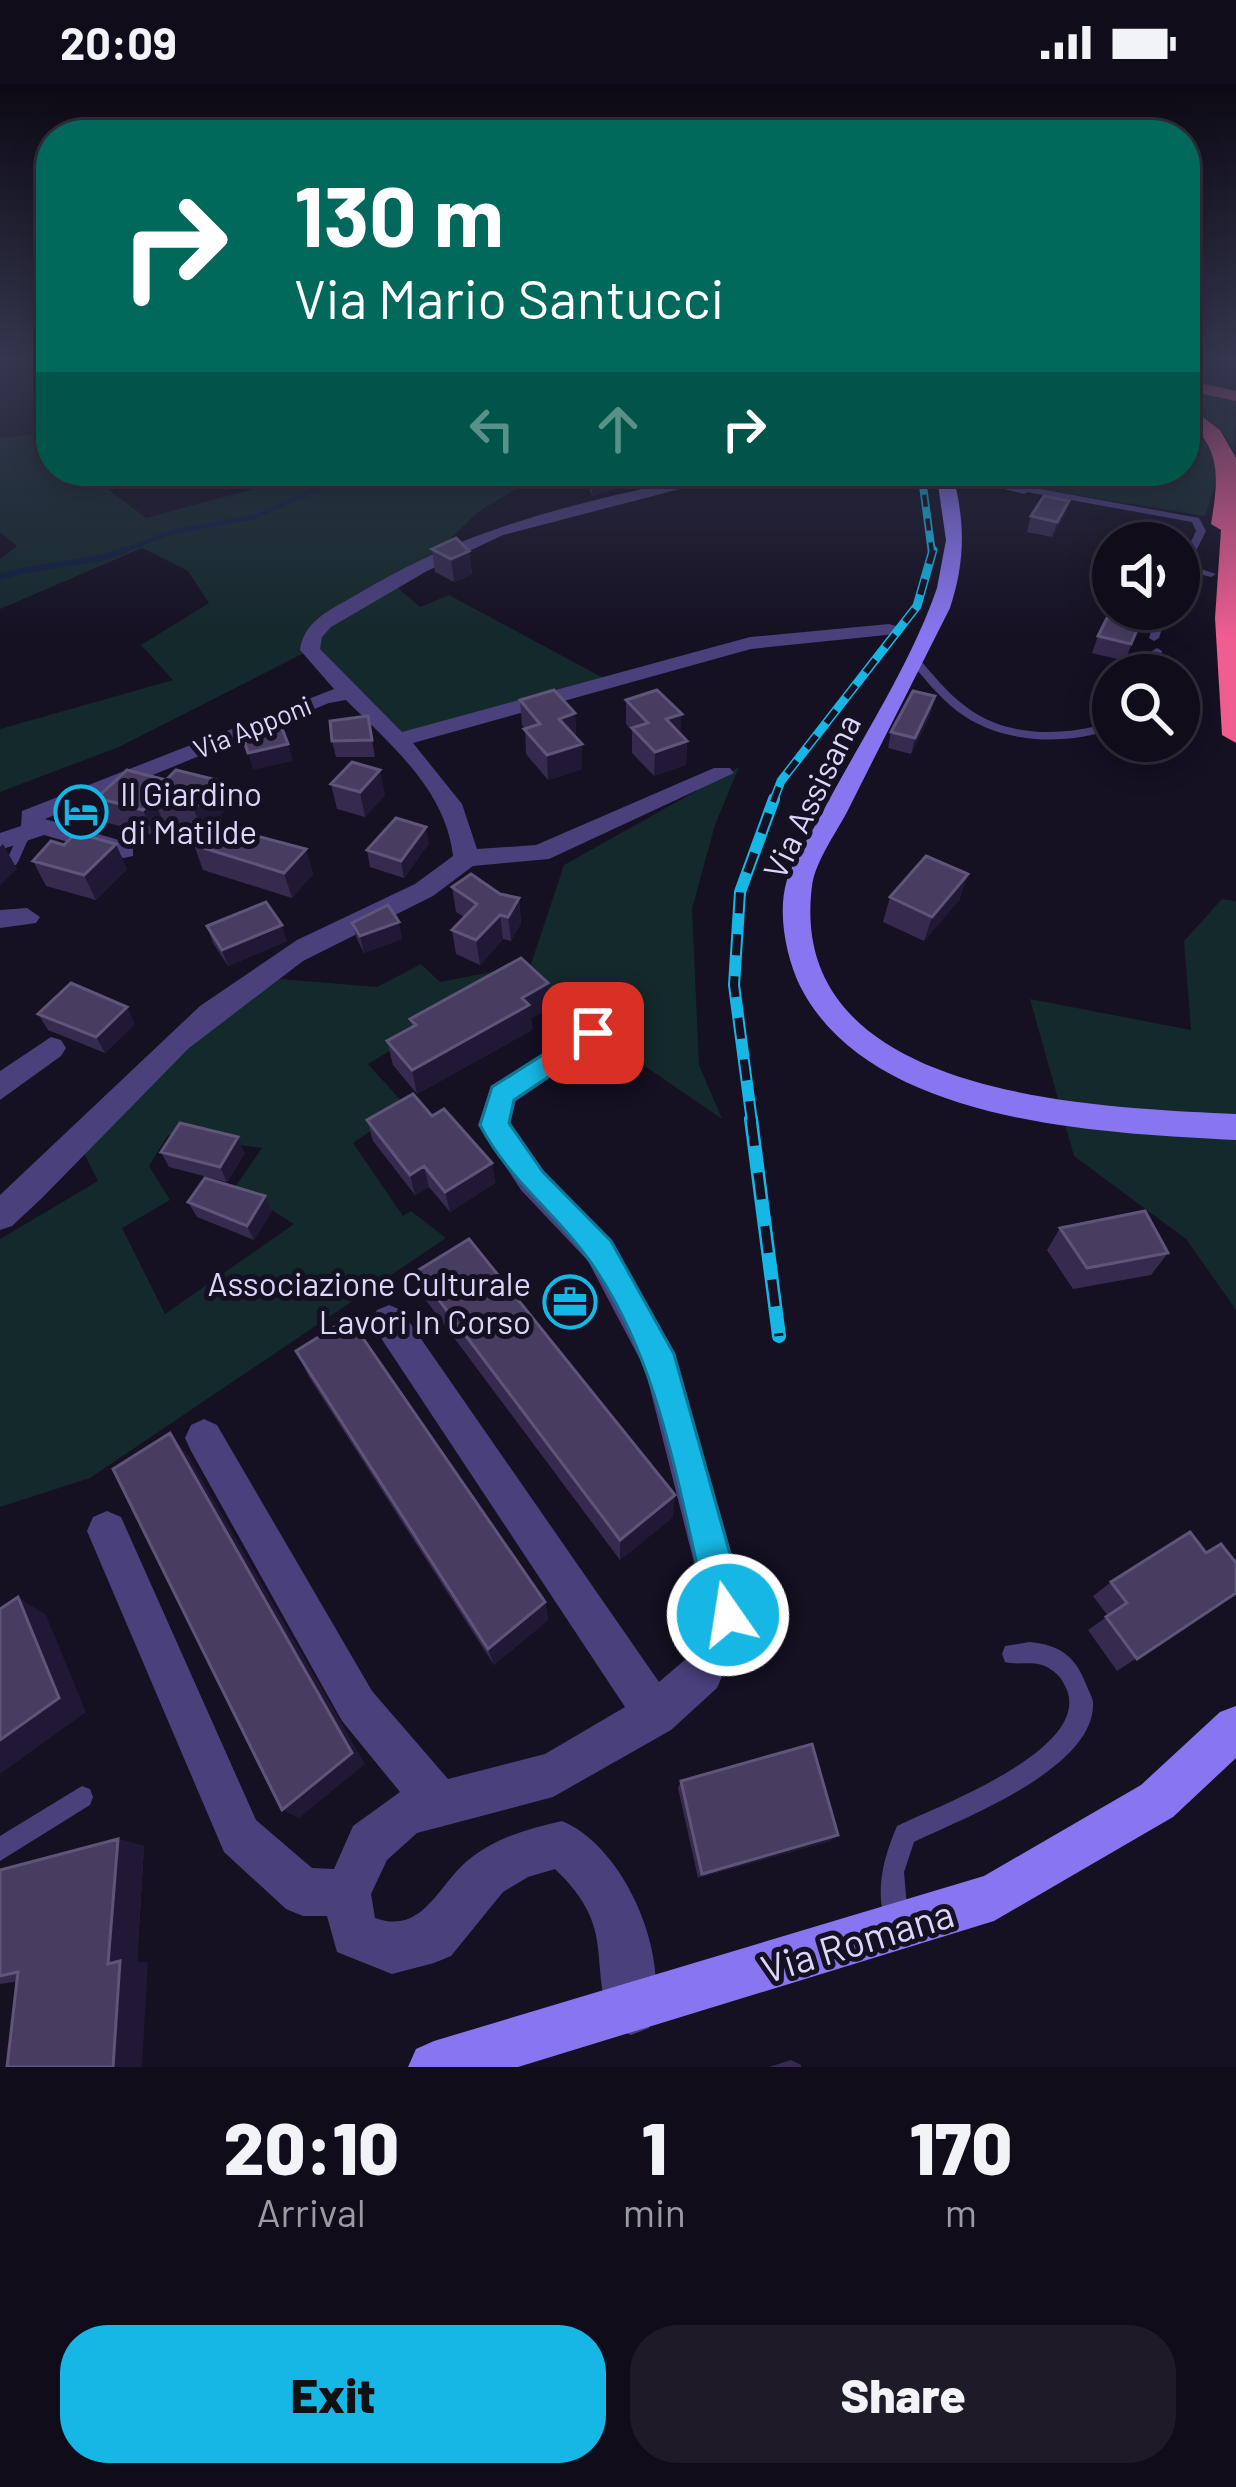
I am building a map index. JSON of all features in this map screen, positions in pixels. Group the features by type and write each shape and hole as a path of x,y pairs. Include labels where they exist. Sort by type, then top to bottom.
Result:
{"highway":[{"path":"1227,453 1231,460 1218,574 1236,735"},
{"path":"1218,574 1236,501"}],"main road":[{"name":"Via Assisana","path":"947,486 959,550 908,641 799,882 793,915 796,957 818,996 844,1028 899,1066 958,1091 1042,1111 1236,1126"},
{"name":"Via Romana","path":"434,2067 994,1897 1157,1801 1236,1728"}],"street":[{"path":"466,858 467,839 457,815 398,740 310,650 312,636 324,623 426,562 488,535 566,510 679,486"},
{"path":"1013,486 1024,489"},
{"path":"398,740 750,643 908,641"},
{"name":"Via Apponi","path":"124,850 20,841 40,810 159,771 324,697 351,693"},
{"path":"0,1216 215,1010 343,927 421,894 466,858 540,853 722,773"},
{"path":"593,1033 502,1094 494,1125 532,1180 600,1251 662,1365 728,1615 702,1673 655,1714 553,1774 436,1801 405,1813 370,1844 347,1894 354,1935 392,1949 434,1939 470,1885 520,1852 562,1844 598,1875 622,1918 631,2010"},
{"path":"0,1088 51,1048"},
{"path":"389,1321 655,1714"},
{"path":"204,1438 357,1706 436,1801"},
{"path":"107,1531 240,1836 303,1892 347,1894"}],"lane":[{"path":"1024,489 1197,522"},
{"path":"1200,573 1218,574"},
{"path":"908,641 976,718 1032,734 1092,734"},
{"path":"896,1927 892,1872 905,1834 1059,1754 1082,1716 1083,1697 1069,1672 1052,1657 1030,1651 1013,1654"},
{"path":"0,1849 82,1797"}],"green space":[{"path":"0,453 36,453 36,486 104,486 146,518 264,486 520,486 478,512 426,562 391,582 420,607 449,595 611,682 398,740 310,650 119,747 0,792 0,729 173,680 141,645 209,603 188,571 142,548 0,609 0,559 17,546 0,532"},
{"path":"1200,453 1217,453 1220,468 1205,516 1022,486 1200,486"},
{"path":"739,767 715,825 692,909 699,1065 722,1119 614,1045 622,1030 574,1021 530,967 564,865"},
{"path":"1222,899 1236,901 1236,1310 1186,1239 1074,1156 1030,999 1191,1030 1184,941"},
{"path":"421,964 440,982 497,971 508,980 368,1064 406,1106 353,1143 403,1216 411,1211 446,1238 90,1478 0,1507 0,1239 98,1181 84,1153 206,1031 280,979 377,987","holes":["168,1135 262,1148 235,1187 294,1224 165,1314 122,1228 170,1200 149,1166"]}],"building":[{"path":"1044,496 1069,501 1057,522 1031,516"},
{"path":"456,538 469,551 451,559 432,549"},
{"path":"1101,630 1137,630 1131,644 1098,636"},
{"path":"554,690 575,713 559,719 582,744 547,755 524,729 540,724 520,700"},
{"path":"657,690 682,714 666,719 687,741 655,752 632,728 648,723 626,700"},
{"path":"913,691 935,696 915,738 891,732"},
{"path":"368,716 372,740 332,741 330,721"},
{"path":"280,723 288,744 248,753 241,731"},
{"path":"352,762 380,770 360,792 331,784"},
{"path":"127,770 166,780 176,770 221,781 194,809 154,799 143,810 97,798"},
{"path":"396,818 426,827 401,861 367,850"},
{"path":"215,825 306,849 284,873 194,845"},
{"path":"76,833 116,844 84,875 33,861 51,841 64,845"},
{"path":"926,856 968,874 932,917 890,897"},
{"path":"471,874 500,894 519,898 508,917 500,915 476,940 452,930 477,904 452,887"},
{"path":"266,902 282,925 222,950 207,926"},
{"path":"388,905 399,922 360,936 352,923"},
{"path":"521,958 548,983 522,998 529,1005 412,1070 387,1041 416,1025 410,1019"},
{"path":"71,983 127,1007 96,1037 38,1014"},
{"path":"413,1094 432,1116 444,1109 492,1163 445,1192 424,1166 410,1175 367,1120"},
{"path":"180,1123 238,1137 220,1167 161,1152"},
{"path":"205,1178 265,1196 247,1226 188,1202"},
{"path":"1145,1211 1168,1253 1087,1268 1060,1228"},
{"path":"469,1239 675,1495 620,1540 417,1271"},
{"path":"349,1318 545,1602 488,1649 296,1351"},
{"path":"170,1433 352,1753 282,1810 113,1469"},
{"path":"1190,1532 1206,1553 1221,1544 1236,1563 1236,1593 1137,1659 1106,1617 1127,1603 1111,1582"},
{"path":"18,1597 59,1698 0,1740 0,1609"},
{"path":"812,1744 838,1835 702,1874 681,1781"},
{"path":"118,1839 108,1964 120,1961 113,2067 7,2067 18,1972 0,1976 0,1870"}],"waterway":[{"path":"124,550 172,532 254,517 324,486"},
{"path":"0,577 124,550"},
{"path":"117,553 124,550"}],"railway":[{"path":"923,486 932,553"},
{"path":"773,802 781,781 917,606 933,550"},
{"path":"752,1122 734,985 740,892 774,799"},
{"path":"751,1119 779,1336"}],"place":[{"name":"Il Giardino di Matilde","path":"81,812"},
{"name":"Associazione Culturale Lavori In Corso","path":"570,1302"}],"route":[{"path":"593,1033 502,1094 494,1125 532,1180 600,1251 662,1365 728,1615"}]}
